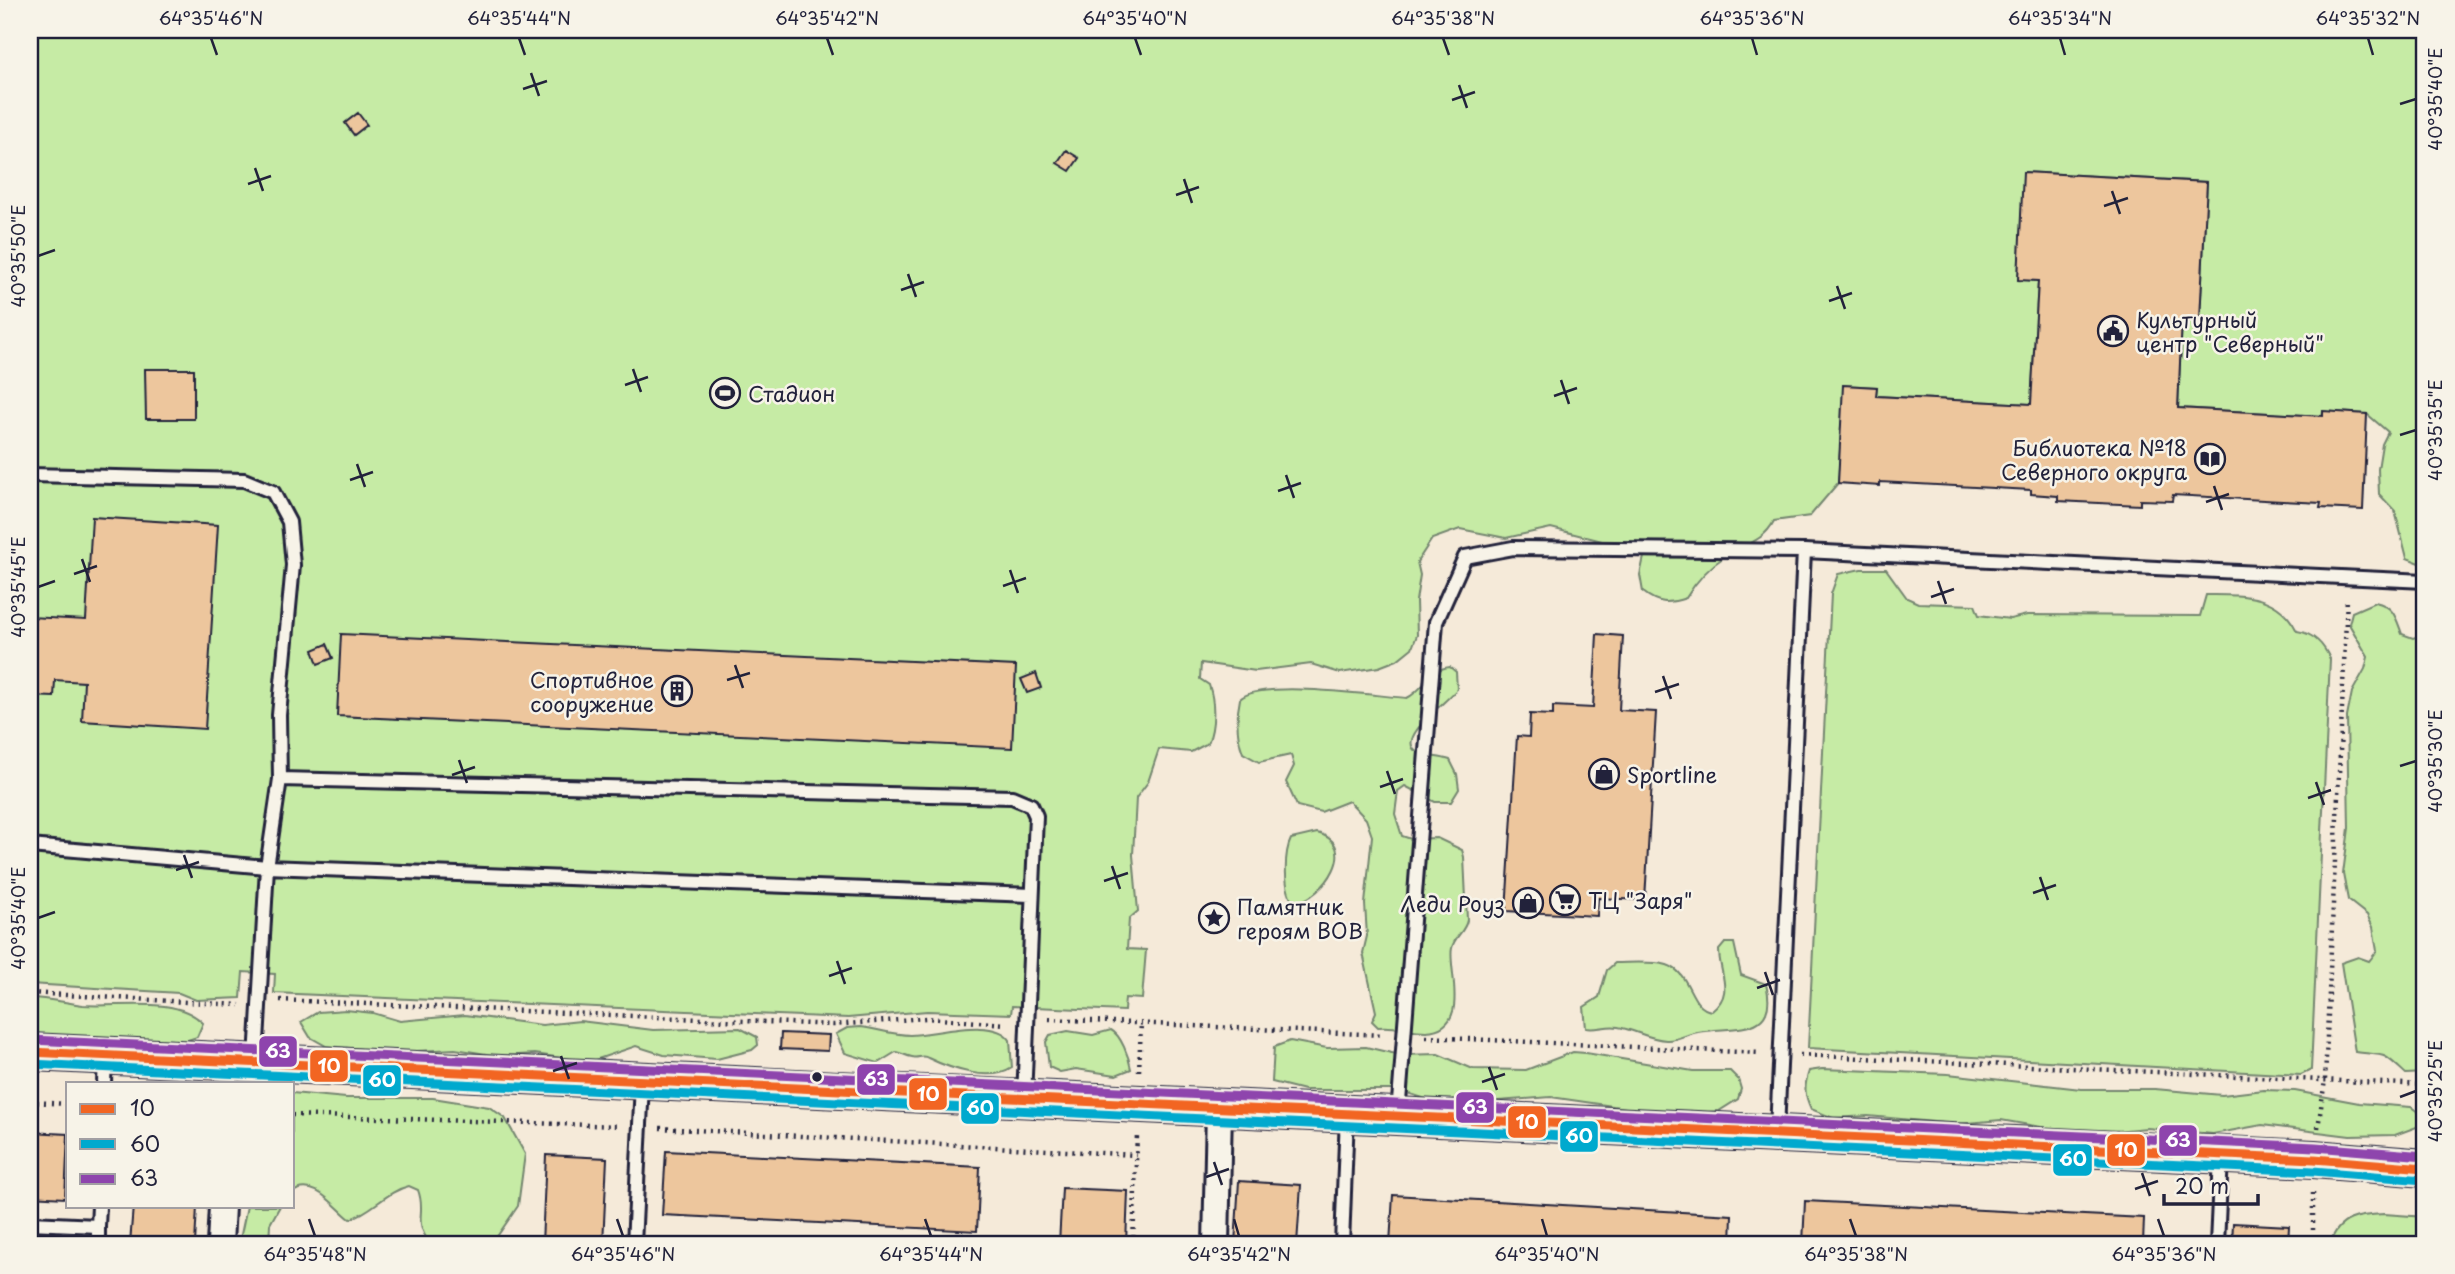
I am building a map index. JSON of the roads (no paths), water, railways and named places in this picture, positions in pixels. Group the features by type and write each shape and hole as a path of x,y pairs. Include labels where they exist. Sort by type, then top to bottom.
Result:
{"street":[{"path":"30,1052 105,1069 239,1069 642,1080 1219,1110 2221,1155 2425,1168"},
{"path":"1216,1244 1219,1110"},
{"path":"220,1244 222,1208"}],"lane":[{"path":"30,475 244,480 273,492 289,522 293,565 279,715 280,779 267,867 258,1003 239,1069"},
{"path":"1398,1116 1402,1036 1436,622 1465,557 1513,548 1804,551 2425,581"},
{"path":"1777,1134 1804,551"},
{"path":"280,779 1012,797 1031,805 1036,816 1024,1098"},
{"path":"30,846 267,867 1032,895"},
{"path":"634,1244 642,1080"},
{"path":"1342,1244 1347,1115"},
{"path":"2217,1244 2221,1155"},
{"path":"98,1244 99,1208"},
{"path":"30,1223 99,1226"}],"place":[{"name":"Культурный центр \"Северный\"","path":"2113,331"},
{"name":"Стадион","path":"725,393"},
{"name":"Библиотека №18 Северного округа","path":"2210,459"},
{"name":"Спортивное сооружение","path":"677,691"},
{"name":"Sportline","path":"1604,774"},
{"name":"ТЦ \"Заря\"","path":"1565,900"},
{"name":"Леди Роуз","path":"1528,903"},
{"name":"Памятник героям ВОВ","path":"1214,918"}]}
